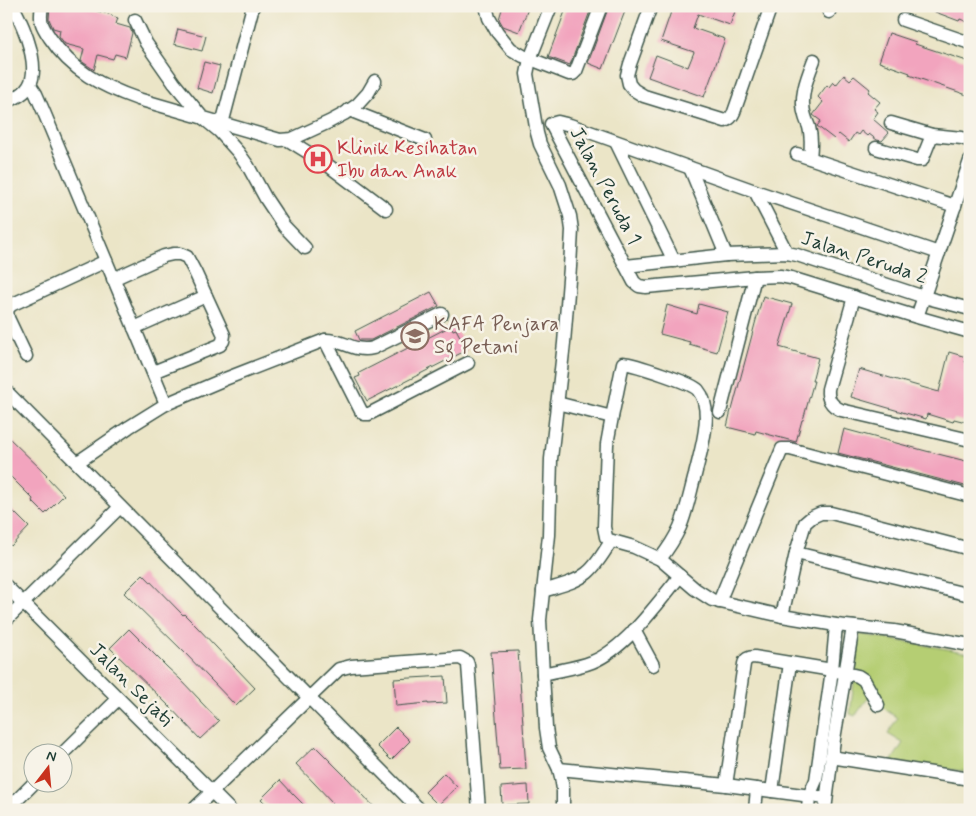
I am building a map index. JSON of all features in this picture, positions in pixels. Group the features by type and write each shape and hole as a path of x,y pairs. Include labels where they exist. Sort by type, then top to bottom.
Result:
{"street":[{"path":"6,102 25,91 30,85 32,78 33,59 21,21 13,6"},
{"path":"42,6 41,24 56,47 64,57 93,80 138,99 280,140 292,139 330,122 357,105 368,93 375,81"},
{"path":"222,124 253,6"},
{"path":"486,6 489,18 506,43 516,53 569,74 573,74 576,71 601,6"},
{"path":"551,6 530,59 527,74 538,139 560,186 570,216 572,230 551,459 549,535 540,620 547,733 549,748 559,768 564,810"},
{"path":"651,6 630,64 627,75 629,84 634,90 644,96 725,121 732,117 734,112 771,6"},
{"path":"135,20 146,43 174,83 202,117 219,131 238,152 284,226 305,248"},
{"path":"903,20 970,43"},
{"path":"810,158 811,136 804,116 803,102 806,80 814,60"},
{"path":"30,85 43,110 166,404"},
{"path":"349,110 425,140"},
{"name":"Jalan Peruda 1","path":"616,142 558,122 551,124 634,282 639,286 780,276 970,332"},
{"path":"891,123 932,135 962,138 970,141"},
{"path":"876,148 922,160 932,135"},
{"path":"288,140 325,163 386,209"},
{"path":"616,142 939,253"},
{"path":"616,142 674,261"},
{"path":"798,154 955,206"},
{"path":"917,317 970,162"},
{"path":"690,168 726,255"},
{"path":"756,191 787,253"},
{"name":"Jalan Peruda 2","path":"626,266 726,255 787,253 924,297 970,309"},
{"path":"113,279 164,256 180,254 187,257 224,335 220,345 153,372"},
{"path":"26,356 8,318 7,310 11,305 106,261"},
{"path":"720,412 755,277"},
{"path":"134,328 206,296"},
{"path":"854,297 828,390 831,403 841,410 970,440"},
{"path":"78,462 166,404 225,379 325,340 360,350 373,348 442,314"},
{"path":"325,340 364,414 369,414 468,362"},
{"path":"660,559 670,546 687,508 703,442 705,408 697,389 688,383 623,363 607,444 604,527 606,537 611,541 634,547 660,559 707,597 719,602 782,616 836,625 894,631 970,646"},
{"path":"6,391 420,810"},
{"path":"557,403 612,417"},
{"path":"719,602 782,449 799,451 970,496"},
{"path":"6,620 120,507"},
{"path":"782,616 796,553 805,523 821,513 832,513 970,549"},
{"path":"543,590 568,583 589,572 611,541"},
{"path":"796,553 970,594"},
{"path":"543,674 591,662 616,647 634,630 680,576"},
{"name":"Jalan Sejati","path":"6,586 230,810"},
{"path":"808,810 809,796 816,780 832,670 836,625"},
{"path":"559,768 726,785 809,796 825,804 831,757 854,627"},
{"path":"634,630 653,665"},
{"path":"726,785 744,661 754,657 858,676 864,680 878,705"},
{"path":"194,810 334,673 344,667 460,658 468,665 479,810"},
{"path":"772,791 790,663"},
{"path":"72,744 118,699"},
{"path":"831,757 970,779"},
{"path":"755,810 757,789"},
{"path":"7,810 24,794"}],"green space":[{"path":"860,634 970,653 970,772 891,762 903,743 888,734 897,718 869,697 855,716 850,714"}],"building":[{"path":"50,6 87,6 87,8 118,18 116,24 130,28 132,33 126,57 115,54 113,59 98,55 94,70 81,61 84,49 65,44 59,36 60,30 53,28 49,19"},
{"path":"503,6 529,6 519,32 503,26 499,19"},
{"path":"567,6 592,6 570,65 548,57"},
{"path":"609,6 627,6 603,69 588,63"},
{"path":"673,6 737,6 730,25 698,14 693,28 725,39 704,97 648,77 656,55 688,67 694,52 661,41"},
{"path":"922,6 970,6 970,23 960,19 959,21"},
{"path":"178,29 206,36 202,51 174,44"},
{"path":"889,33 916,42 915,44 970,62 970,88 967,95 909,75 910,73 879,62"},
{"path":"204,62 220,66 213,93 197,88"},
{"path":"844,75 850,80 854,76 870,89 868,92 880,102 874,109 878,112 873,119 889,133 882,141 869,134 867,136 861,131 858,135 855,133 849,142 839,134 834,139 817,126 821,121 813,115 823,102 818,97 827,85 829,87 833,82 836,85"},
{"path":"431,292 439,306 371,340 359,340 355,331"},
{"path":"763,296 792,304 779,347 818,358 812,381 814,381 796,442 756,431 755,434 727,427"},
{"path":"699,304 728,312 717,352 660,334 667,305 697,314"},
{"path":"451,326 453,330 456,329 467,350 367,401 355,378 360,376 359,373"},
{"path":"949,352 966,357 965,362 970,363 970,423 954,419 953,422 927,414 926,419 851,397 859,369 939,392"},
{"path":"844,429 970,462 965,486 838,453"},
{"path":"6,435 47,475 64,495 45,514 6,472"},
{"path":"6,504 29,527 11,546 6,541"},
{"path":"143,574 255,688 236,706 124,593"},
{"path":"129,629 181,680 219,721 200,739 110,648"},
{"path":"518,651 526,769 500,770 491,652"},
{"path":"445,676 447,703 396,706 394,679"},
{"path":"396,727 410,741 391,760 377,746"},
{"path":"315,746 377,810 340,810 333,803 296,764"},
{"path":"444,773 457,787 438,805 425,792"},
{"path":"280,780 309,810 272,810 261,799"},
{"path":"528,785 529,804 502,805 501,787"}],"place":[{"name":"Klinik Kesihatan Ibu dan Anak","path":"318,159"},
{"name":"KAFA Penjara Sg Petani","path":"415,336"}]}
